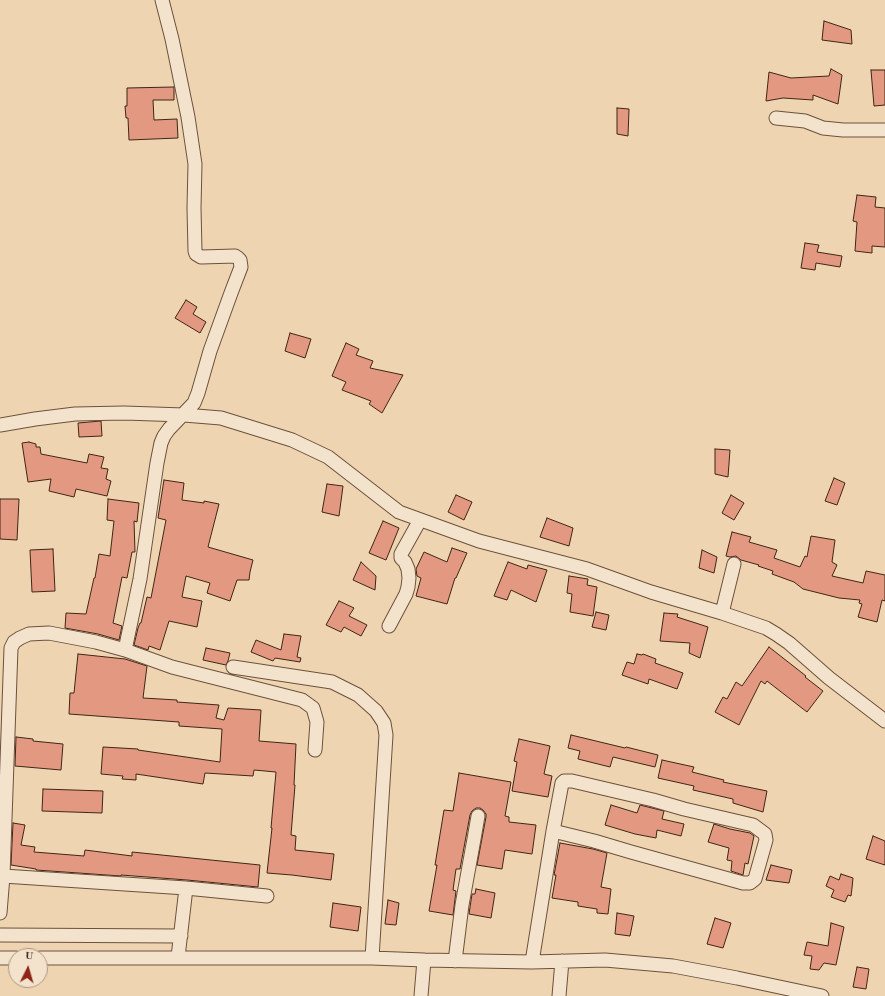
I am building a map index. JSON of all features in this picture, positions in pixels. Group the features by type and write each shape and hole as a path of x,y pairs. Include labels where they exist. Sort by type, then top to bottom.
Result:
{"street":[{"path":"125,650 140,579 161,444 167,432 194,403 210,351 241,267 240,260 235,256 201,256 196,254 195,251 195,164 188,117 172,39 162,0"},
{"path":"776,118 805,121 823,128 843,130 885,130"},
{"path":"0,425 75,414 124,412 184,415 221,418 292,440 328,457 399,512 479,541 587,569 651,592 722,611 766,628 789,643 829,678 885,721"},
{"path":"389,626 406,594 408,587 408,569 401,554 420,520"},
{"path":"722,611 734,564"},
{"path":"0,913 3,876 12,648 14,642 20,638 29,634 49,633 96,642 125,650 172,667 302,700 313,708 317,722 314,750"},
{"path":"232,667 332,682 358,695 376,711 384,723 386,735 372,958"},
{"path":"532,962 553,831 562,783 564,781 567,780 653,800 684,809 753,825 765,834 766,840 755,878 750,883 743,883 553,831"},
{"path":"455,960 462,905 478,816"},
{"path":"3,876 186,888 267,896"},
{"path":"178,957 186,888"},
{"path":"0,935 181,936"},
{"path":"48,958 372,958 532,962 605,960 673,966 822,996"},
{"path":"420,996 424,960"},
{"path":"559,996 562,961"}],"building":[{"path":"824,21 851,30 852,44 822,40"},
{"path":"831,69 842,75 838,104 813,95 813,100 783,98 766,101 769,72 791,78 829,76"},
{"path":"871,70 885,70 885,105 874,106"},
{"path":"174,87 174,100 153,100 154,120 177,119 178,138 129,140 128,118 126,118 125,106 127,106 127,88"},
{"path":"617,108 629,109 628,136 617,134"},
{"path":"857,195 876,197 875,207 885,208 885,247 872,246 872,253 855,251 857,222 853,221"},
{"path":"805,243 819,245 817,252 842,256 840,267 816,263 815,270 801,268"},
{"path":"186,300 197,307 193,314 206,322 200,333 175,318"},
{"path":"290,333 311,339 305,358 285,351"},
{"path":"346,343 359,349 356,355 373,361 370,368 403,375 382,413 369,404 371,401 342,390 346,382 332,376"},
{"path":"101,421 102,436 79,437 78,423"},
{"path":"29,442 36,444 36,447 40,447 41,454 87,463 89,454 104,457 101,468 108,469 106,479 111,481 107,496 76,489 74,497 49,491 51,479 28,482 22,443"},
{"path":"715,449 730,450 728,477 715,474"},
{"path":"834,478 845,483 837,505 825,501"},
{"path":"164,480 184,483 182,500 204,503 204,501 219,504 208,547 253,560 249,580 237,580 230,601 207,593 210,583 186,576 182,597 202,601 197,627 169,621 160,650 149,646 148,650 134,645 147,597 151,598 166,520 158,518"},
{"path":"327,484 343,486 339,516 322,512"},
{"path":"456,495 472,502 464,520 448,512"},
{"path":"731,495 744,503 734,520 722,513"},
{"path":"0,499 19,499 17,540 0,539"},
{"path":"108,499 139,503 137,522 134,521 135,552 132,552 127,578 122,577 113,623 122,626 119,640 98,634 65,628 66,613 86,614 99,554 110,556 114,521 107,520"},
{"path":"547,518 573,528 569,546 540,537"},
{"path":"383,521 399,528 386,560 369,553"},
{"path":"732,532 751,537 749,542 777,550 774,558 800,567 805,556 807,557 811,536 835,540 832,562 837,565 832,576 863,583 866,571 885,575 885,601 882,600 877,622 858,617 862,604 859,603 860,600 839,598 803,589 794,582 772,574 773,571 758,566 759,565 741,560 736,556 726,556"},
{"path":"452,548 467,553 455,578 447,604 416,596 421,578 417,576 416,569 424,552 447,562"},
{"path":"53,549 55,591 32,592 30,550"},
{"path":"702,550 717,557 714,573 699,568"},
{"path":"361,562 376,576 375,590 353,580"},
{"path":"508,562 527,569 528,565 547,570 536,602 511,590 507,600 494,596"},
{"path":"569,576 588,579 587,585 597,587 593,616 570,612 572,594 567,593"},
{"path":"339,601 354,608 349,616 367,625 361,636 344,627 341,632 326,625"},
{"path":"596,612 609,615 606,630 592,627"},
{"path":"664,613 678,614 677,617 708,627 700,658 689,653 690,643 660,641"},
{"path":"284,634 301,636 297,657 301,658 300,662 275,658 273,661 251,652 256,640 281,650"},
{"path":"769,647 823,691 807,712 767,681 765,684 761,681 739,725 715,712 723,697 727,699 736,682 742,686"},
{"path":"206,648 230,653 226,665 203,660"},
{"path":"78,654 125,659 147,666 143,698 219,705 216,718 224,720 228,708 261,710 259,741 296,744 295,785 291,835 296,836 295,850 334,854 331,880 267,873 276,772 254,770 253,776 205,773 203,784 136,774 136,780 122,779 123,776 101,774 103,747 138,749 220,762 222,729 179,726 179,722 69,714 70,693 74,693"},
{"path":"637,654 643,654 656,659 655,663 683,673 677,689 649,679 648,684 622,675 627,662 634,664"},
{"path":"571,735 658,755 655,767 613,757 610,767 578,759 580,751 568,748"},
{"path":"16,737 33,739 33,741 63,744 61,770 15,766"},
{"path":"519,739 550,746 544,774 552,776 548,797 512,791 517,762 514,761"},
{"path":"662,760 694,767 692,772 724,780 723,782 767,791 763,812 733,803 733,799 693,790 694,786 658,778"},
{"path":"459,773 511,782 505,816 509,817 509,822 536,825 532,854 505,850 502,869 477,865 486,814 480,808 476,808 472,811 460,869 456,869 453,890 456,891 453,915 429,911 444,810 453,811"},
{"path":"43,789 103,791 102,813 42,811"},
{"path":"611,805 637,813 640,805 664,811 662,819 684,824 681,836 657,830 656,838 635,834 605,825"},
{"path":"13,823 25,825 21,845 35,847 34,852 84,856 85,850 132,856 132,852 260,865 258,887 187,880 36,870 11,865"},
{"path":"714,824 750,833 754,836 748,864 745,863 743,875 731,871 732,861 727,860 729,848 708,842"},
{"path":"873,836 885,841 885,865 866,859"},
{"path":"560,843 607,853 601,887 611,889 608,914 597,913 597,909 578,906 578,902 552,898 556,875 554,875"},
{"path":"771,865 792,870 789,883 766,880"},
{"path":"841,874 853,878 851,896 848,895 845,902 831,897 834,890 826,886 830,876 839,880"},
{"path":"476,889 495,893 491,918 469,914 472,894 475,894"},
{"path":"388,900 399,903 396,925 385,924"},
{"path":"333,903 361,907 358,931 330,927"},
{"path":"617,913 634,916 630,936 615,934"},
{"path":"715,918 731,923 723,948 707,944"},
{"path":"831,923 844,927 836,965 824,963 819,970 810,969 812,956 804,955 807,942 828,946"},
{"path":"857,967 869,969 866,989 853,987"}]}
